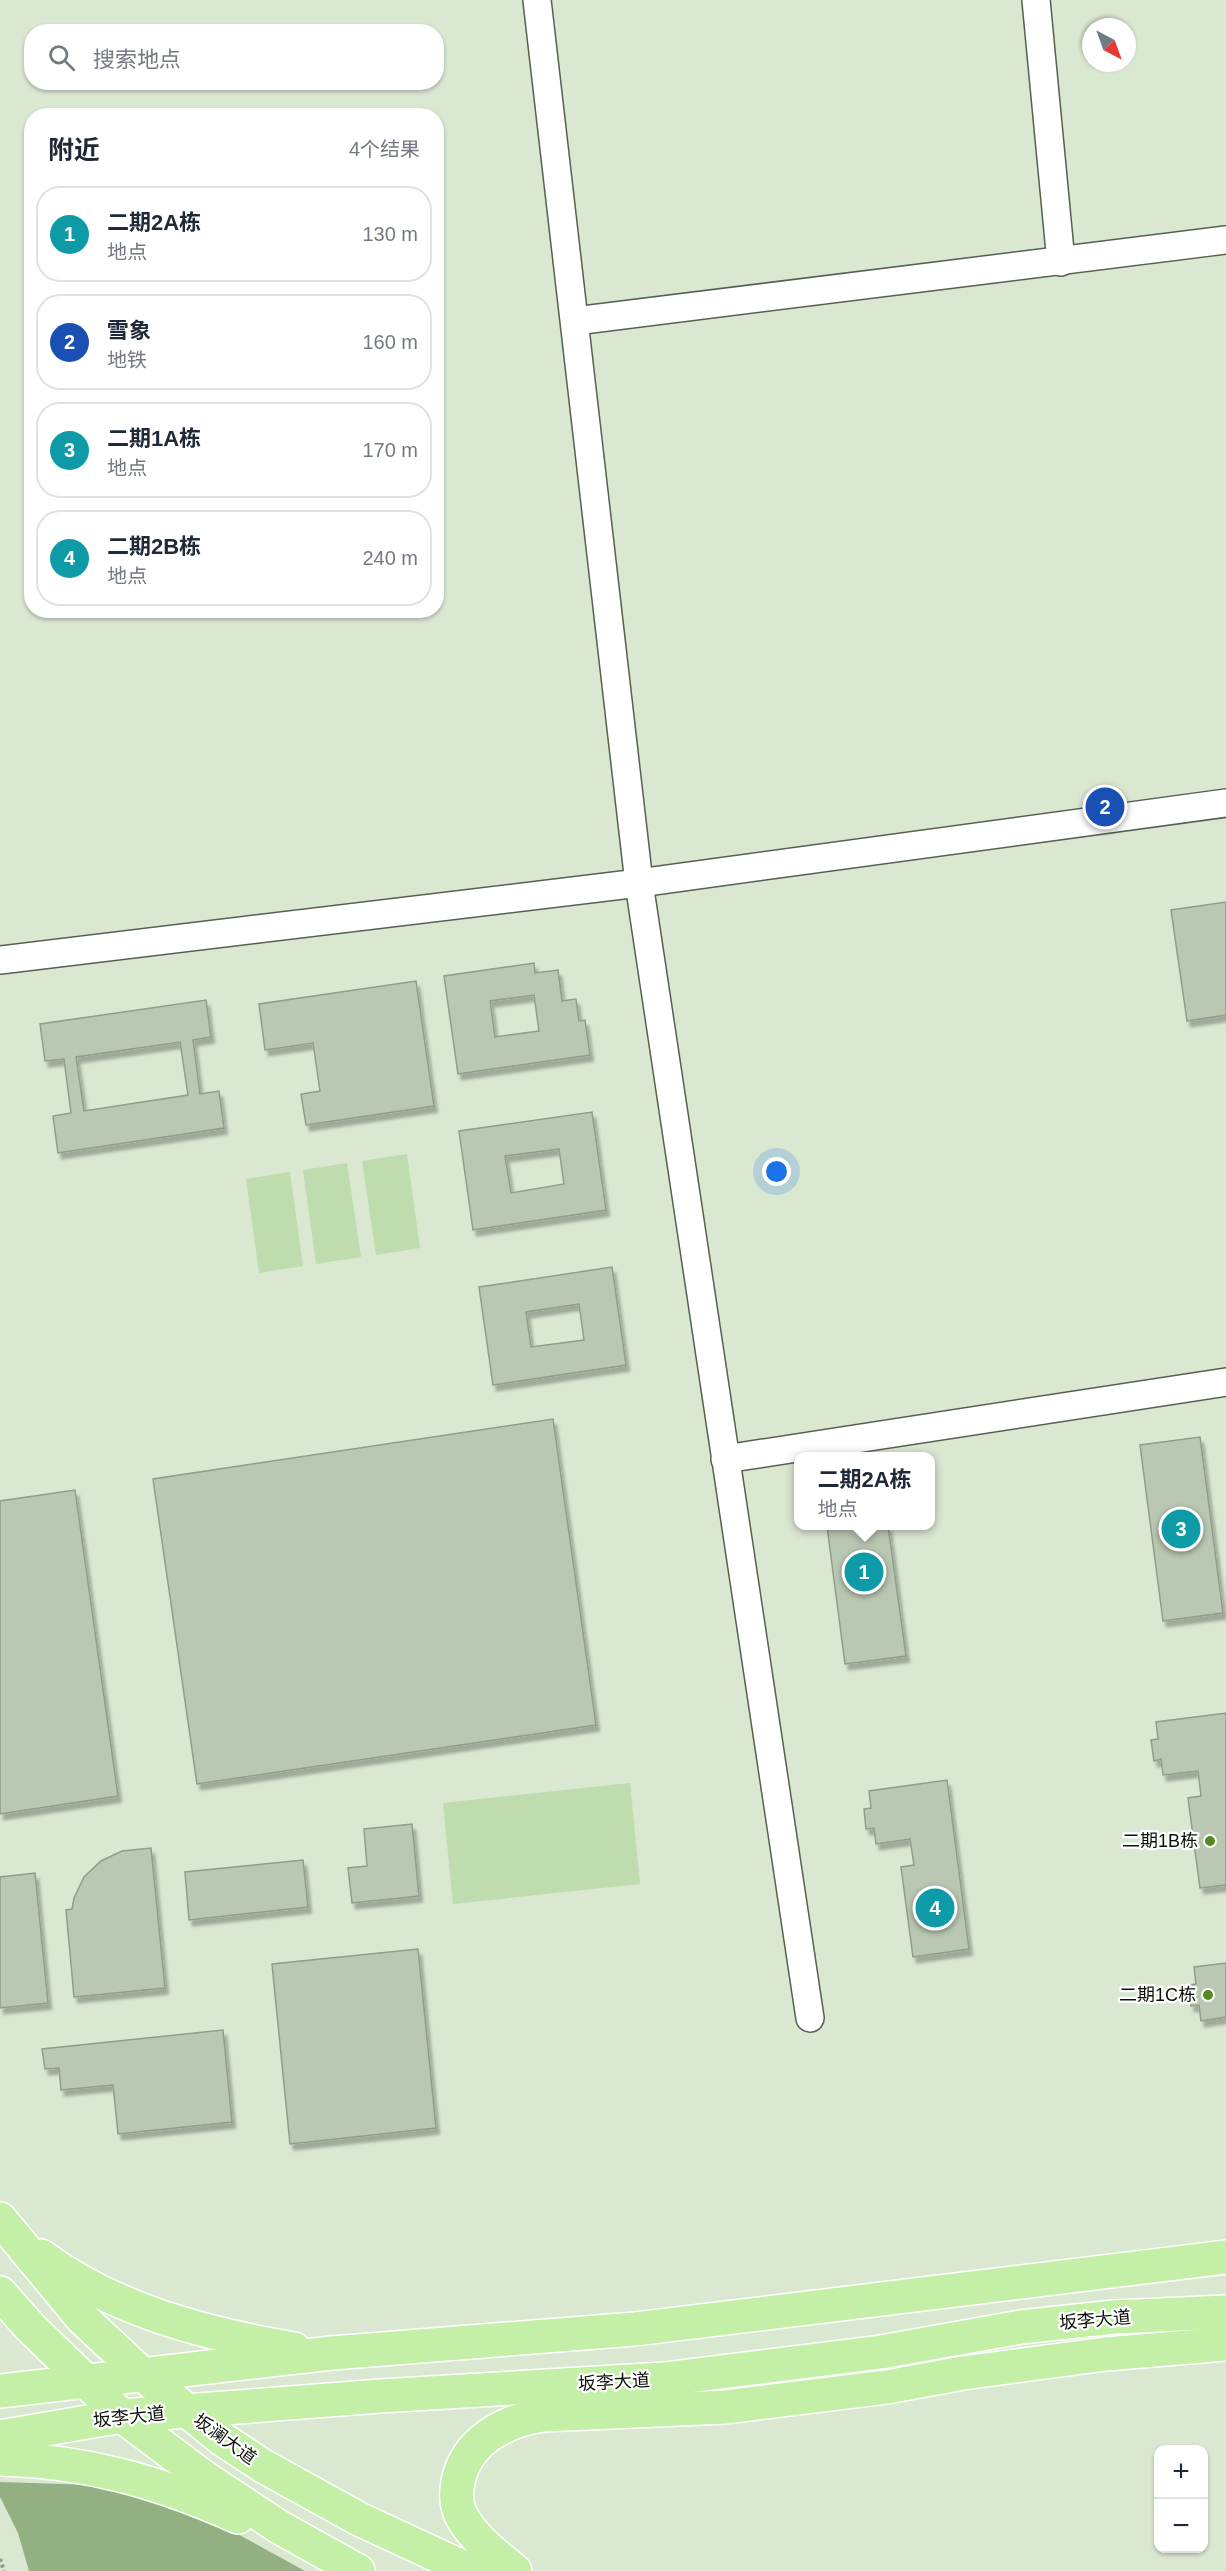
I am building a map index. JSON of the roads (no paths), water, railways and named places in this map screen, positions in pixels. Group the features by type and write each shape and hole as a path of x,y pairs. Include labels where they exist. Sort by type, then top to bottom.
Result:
{"main road":[{"path":"3,2222 49,2262 104,2294 136,2309 168,2320 259,2342 332,2353"},
{"name":"坂澜大道","path":"3,2222 82,2318 142,2374 222,2439 263,2466 359,2518 471,2571"},
{"path":"0,2391 332,2353 635,2329 1226,2257"},
{"path":"0,2293 31,2328 122,2416 205,2478 279,2527 358,2571"},
{"name":"坂李大道","path":"0,2437 122,2416 380,2396 664,2379 870,2353 1021,2327 1114,2317 1226,2312"},
{"path":"515,2571 479,2540 464,2521 457,2504 457,2487 461,2467 471,2450 502,2428 524,2418 543,2415 725,2407 887,2387 963,2373 1106,2354 1226,2344"},
{"path":"0,2459 64,2463 141,2480 218,2508 328,2555"}],"street":[{"path":"537,0 639,883 810,2019"},
{"path":"1036,0 1061,262"},
{"path":"575,321 1226,240"},
{"path":"0,960 639,883 1226,803"},
{"path":"725,1459 1226,1382"}],"place":[{"name":"雪象","path":"1105,807"},
{"name":"二期1A栋","path":"1181,1529"},
{"name":"二期2A栋","path":"864,1572"},
{"name":"二期1B栋","path":"1210,1841"},
{"name":"二期2B栋","path":"935,1908"},
{"name":"二期1C栋","path":"1208,1995"}]}
